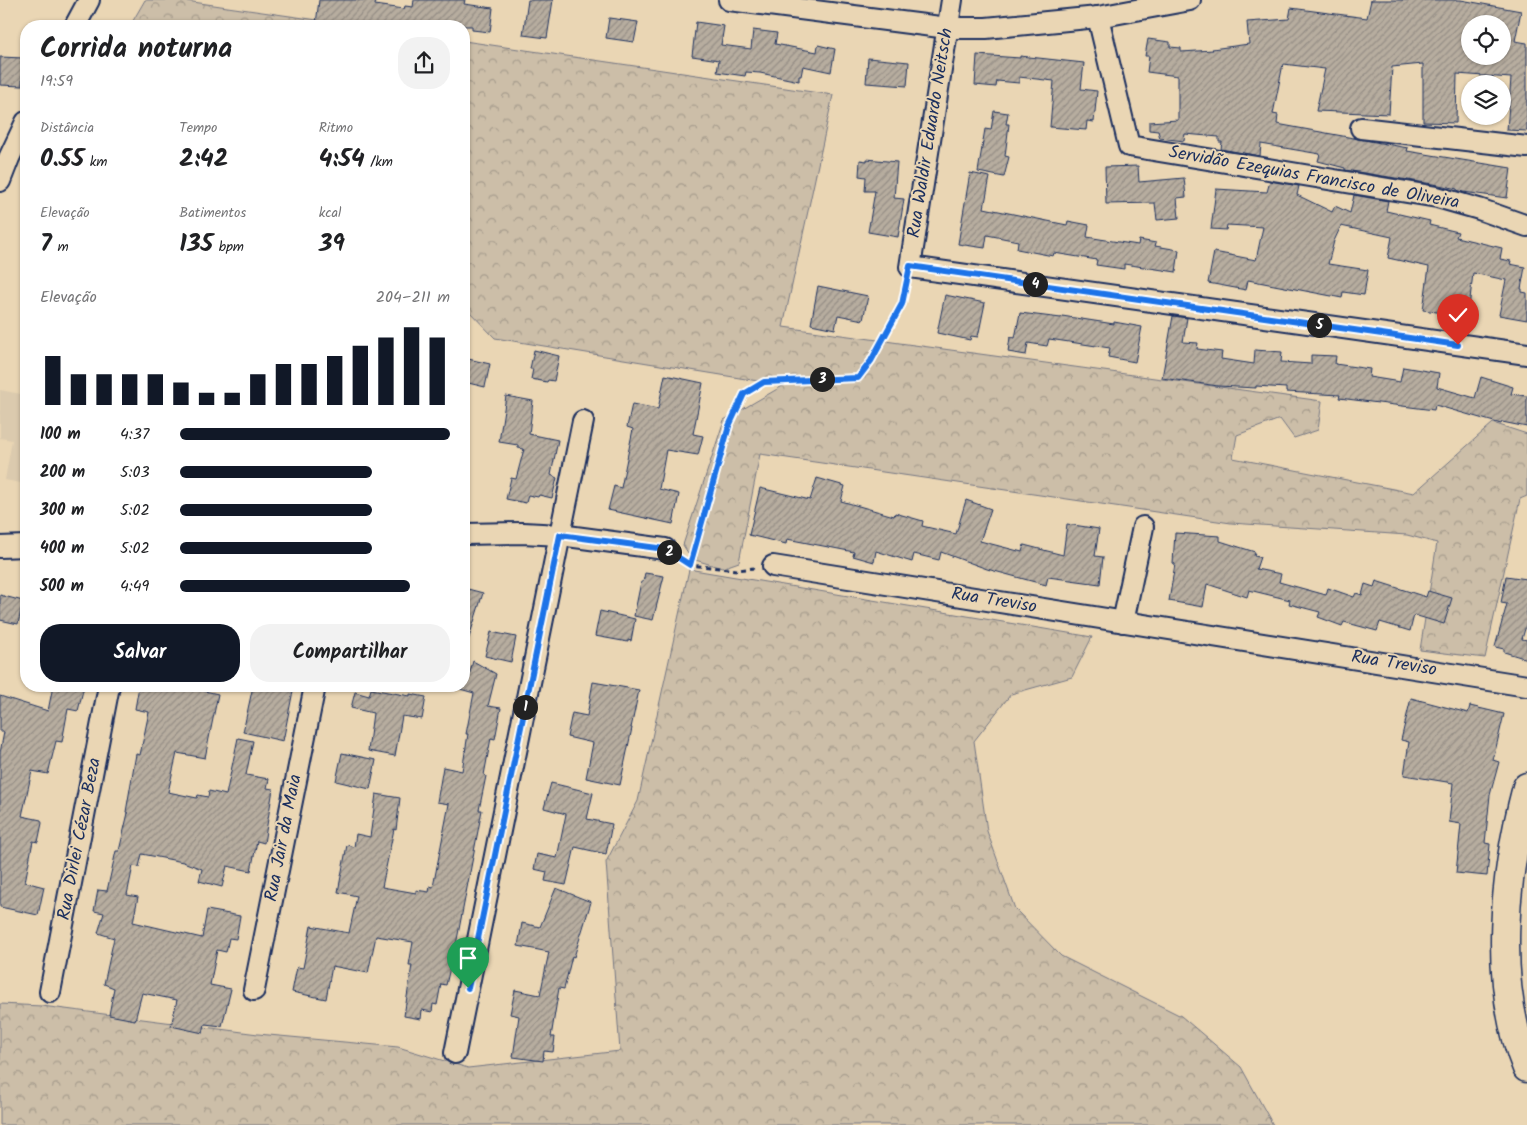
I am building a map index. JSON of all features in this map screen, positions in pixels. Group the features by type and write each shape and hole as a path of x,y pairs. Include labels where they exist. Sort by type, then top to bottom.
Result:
{"main road":[{"path":"1527,787 1514,844 1507,898 1506,936 1507,980 1512,1022 1527,1068"}],"street":[{"path":"78,20 89,0"},
{"path":"729,0 948,28 986,28 1098,17 1159,2 1190,0"},
{"name":"Rua Waldir Eduardo Neitsch","path":"910,266 952,0"},
{"name":"Servidão Ezequias Francisco de Oliveira","path":"1098,17 1129,146 1436,197 1479,209 1527,226"},
{"path":"1361,128 1527,147"},
{"path":"0,181 12,159 20,138"},
{"path":"910,266 1527,354"},
{"path":"455,1053 583,421"},
{"path":"1123,622 1142,527"},
{"path":"470,534 523,533 560,535 665,549"},
{"path":"0,546 20,546"},
{"name":"Rua Treviso","path":"773,566 1527,686"},
{"name":"Rua Dirlei Cézar Beza","path":"50,992 108,692"},
{"name":"Rua Jair da Maia","path":"254,990 314,692"}],"path":[{"path":"690,565 729,426 744,394 764,382 858,378 871,361 902,304 910,266"},
{"path":"665,549 690,565 738,570 773,566"}],"shaded area":[{"path":"0,390 20,394 20,483 5,480 12,440 0,438"}],"green space":[{"path":"145,0 179,0 317,20 133,20"},
{"path":"470,42 833,95 783,327 1322,401 1318,430 1294,438 1280,419 1237,435 1233,458 1414,493 1493,423 1527,434 1527,496 1520,499 1485,658 1420,650 1437,543 1407,535 1231,523 760,454 739,562 722,568 692,559 683,545 724,420 791,381 764,382 495,338 470,312"},
{"path":"690,565 694,570 1092,637 1072,677 1011,694 974,741 987,831 1015,909 1061,956 1181,1016 1241,1067 1273,1125 0,1125 0,1004 42,1006 258,1034 398,1047 468,1068 620,1051 606,862 638,801"}],"building":[{"path":"319,0 376,0 375,5 404,9 405,6 413,7 414,0 465,0 464,4 493,8 490,32 472,30 470,20 316,20"},
{"path":"528,0 553,0 547,38 523,35"},
{"path":"1371,0 1461,0 1521,11 1515,41 1527,43 1527,131 1507,130 1507,125 1511,125 1511,75 1457,74 1456,123 1423,122 1423,64 1392,67 1389,114 1316,111 1325,69 1283,64 1273,114 1278,115 1277,124 1408,148 1407,151 1511,168 1507,198 1463,192 1439,185 1345,170 1345,168 1318,161 1320,154 1261,144 1260,156 1221,149 1222,142 1219,142 1219,137 1185,134 1184,141 1160,138 1158,131 1149,130 1149,122 1178,120 1178,76 1147,72 1149,56 1145,56 1148,39 1170,42 1170,47 1181,48 1181,52 1213,50 1249,44 1247,22 1289,19 1291,8 1367,18"},
{"path":"609,18 638,22 634,42 606,38"},
{"path":"696,22 724,26 721,45 751,49 753,30 777,33 775,44 817,52 818,45 835,49 831,72 803,66 799,81 760,73 746,72 745,76 717,72 719,60 692,56"},
{"path":"977,55 1020,58 1020,56 1084,63 1081,89 1097,91 1094,122 1087,121 1086,130 1050,127 1054,81 1019,77 1019,83 997,81 996,87 975,85"},
{"path":"0,57 20,58 20,86 0,85"},
{"path":"868,58 909,62 907,86 866,83"},
{"path":"994,111 1008,113 1006,124 1009,124 1005,156 1009,157 1004,177 978,172 985,129 991,130"},
{"path":"867,159 897,162 894,198 904,199 898,237 868,232 875,191 865,191 866,177 859,176 860,160 867,161"},
{"path":"1138,166 1139,182 1184,178 1186,197 1177,198 1179,218 1157,220 1155,203 1106,204 1105,167"},
{"path":"970,173 990,177 984,208 1067,225 1068,221 1089,225 1087,237 1138,245 1139,240 1156,243 1155,246 1179,250 1176,272 1124,264 1124,269 1096,265 1097,260 1054,253 1053,256 1017,249 1018,241 987,235 985,248 958,244"},
{"path":"1270,181 1299,186 1297,195 1332,212 1335,206 1350,213 1354,195 1388,201 1386,211 1430,221 1429,225 1458,232 1456,237 1502,248 1500,259 1511,261 1510,264 1525,267 1521,289 1522,292 1527,293 1527,320 1499,315 1506,280 1473,273 1469,308 1459,307 1457,315 1423,310 1429,267 1388,258 1392,237 1341,226 1334,241 1328,264 1368,270 1364,295 1343,292 1342,298 1248,280 1246,290 1208,283 1214,252 1256,260 1263,227 1227,225 1226,230 1211,229 1216,189 1267,192"},
{"path":"818,286 868,296 863,320 838,315 835,329 811,324"},
{"path":"945,295 985,303 978,337 971,336 970,340 937,333"},
{"path":"1020,313 1061,318 1062,316 1142,327 1135,362 1108,357 1110,348 1049,339 1047,346 1028,343 1026,355 1008,352 1010,337 1015,338"},
{"path":"1173,316 1187,318 1183,342 1198,343 1197,349 1222,352 1221,359 1254,364 1255,350 1282,352 1281,362 1311,364 1311,355 1336,356 1335,364 1370,369 1369,377 1400,382 1403,367 1439,373 1437,387 1475,398 1481,377 1513,387 1511,394 1527,396 1527,427 1502,422 1501,424 1435,405 1434,410 1339,398 1340,395 1286,392 1286,388 1218,386 1162,378"},
{"path":"534,350 559,356 554,381 548,380 547,382 531,379 533,369 530,369"},
{"path":"470,359 490,364 485,387 470,383"},
{"path":"665,375 703,383 693,434 703,436 698,455 666,450 659,489 679,494 673,524 608,510 614,486 621,488 633,429 627,427 632,404 658,409"},
{"path":"506,396 533,401 529,434 558,440 551,475 557,478 552,498 528,495 526,503 506,499 511,478 516,479 524,449 518,448 518,445 499,442"},
{"path":"817,478 845,486 841,501 894,516 895,513 923,521 922,526 956,534 966,500 991,509 980,541 1022,552 1024,545 1063,555 1067,524 1099,529 1095,556 1103,557 1100,584 1048,577 1046,585 987,569 941,552 939,560 914,554 912,562 876,551 874,562 853,556 854,552 787,539 786,544 749,535 760,488 810,500"},
{"path":"1175,533 1220,536 1220,541 1255,552 1254,556 1260,557 1256,569 1281,574 1279,582 1326,595 1328,588 1354,597 1356,593 1362,595 1365,584 1374,587 1376,581 1426,597 1428,591 1452,598 1444,624 1414,615 1410,631 1380,622 1377,631 1344,622 1342,626 1318,617 1320,612 1289,604 1290,600 1249,590 1247,597 1207,584 1203,607 1169,601 1175,564 1173,563"},
{"path":"645,573 664,576 653,620 634,616 641,582 643,582"},
{"path":"1506,576 1527,579 1527,622 1522,639 1527,640 1527,659 1504,652 1504,649 1495,647 1507,604 1501,603"},
{"path":"470,590 483,593 470,634"},
{"path":"0,595 20,600 18,624 0,620"},
{"path":"600,611 635,619 631,641 595,636"},
{"path":"491,632 516,637 511,662 485,656"},
{"path":"473,661 496,674 488,706 501,708 495,739 491,738 479,810 482,810 455,950 446,985 441,984 437,1005 433,1004 432,1012 422,1010 421,1019 404,1016 412,965 409,965 413,942 376,936 368,973 332,966 326,999 292,992 297,967 303,968 311,926 349,933 357,896 338,892 347,845 354,847 356,834 370,837 376,794 400,798 396,830 394,829 382,887 416,893 416,890 429,892 430,886 433,887 449,804 437,802 443,767 462,771 468,734 466,734 474,693 470,692 470,672"},
{"path":"593,682 639,690 620,785 586,778 593,743 567,737 572,713 587,716"},
{"path":"52,692 83,692 78,711 68,709 62,742 56,741 48,774 32,771 22,816 41,820 42,823 38,842 33,841 25,882 44,887 38,915 0,907 0,753 4,732 0,732 0,696 48,711"},
{"path":"138,692 209,692 218,694 205,758 177,753 168,792 197,798 198,795 208,797 209,791 226,795 238,738 253,741 246,775 269,779 267,788 273,789 264,843 257,841 251,871 227,866 222,887 199,881 202,869 183,862 142,854 139,867 133,866 127,895 138,897 133,922 202,938 207,910 240,916 236,939 229,938 226,952 217,950 210,985 231,989 222,1026 205,1024 203,1033 171,1026 177,1000 142,993 135,1020 109,1015 114,988 104,984 114,938 98,933 104,913 94,911 98,890 107,891 116,851 119,851 128,813 126,812 136,754 140,755 149,712 135,709"},
{"path":"252,692 293,692 283,741 243,732"},
{"path":"355,692 369,696 370,692 388,692 426,697 422,719 402,716 395,756 368,751 373,713 351,708"},
{"path":"1411,698 1468,713 1470,706 1504,714 1493,760 1499,762 1490,795 1485,843 1490,844 1487,876 1456,873 1461,824 1449,822 1453,783 1404,775 1409,742 1401,740"},
{"path":"342,753 376,760 370,789 336,781"},
{"path":"551,783 593,793 587,819 612,824 606,854 575,847 566,885 545,881 547,872 534,869 537,854 557,858 566,814 544,808"},
{"path":"556,888 591,902 574,957 572,956 564,989 559,988 551,1037 555,1037 553,1052 544,1051 543,1061 513,1057 519,1016 510,1014 515,990 540,995 549,952 518,946 522,923 540,927"}],"route":[{"path":"468,988 560,535 665,549 690,565 729,426 744,394 764,382 858,378 871,361 902,304 910,266 1458,345"}]}
